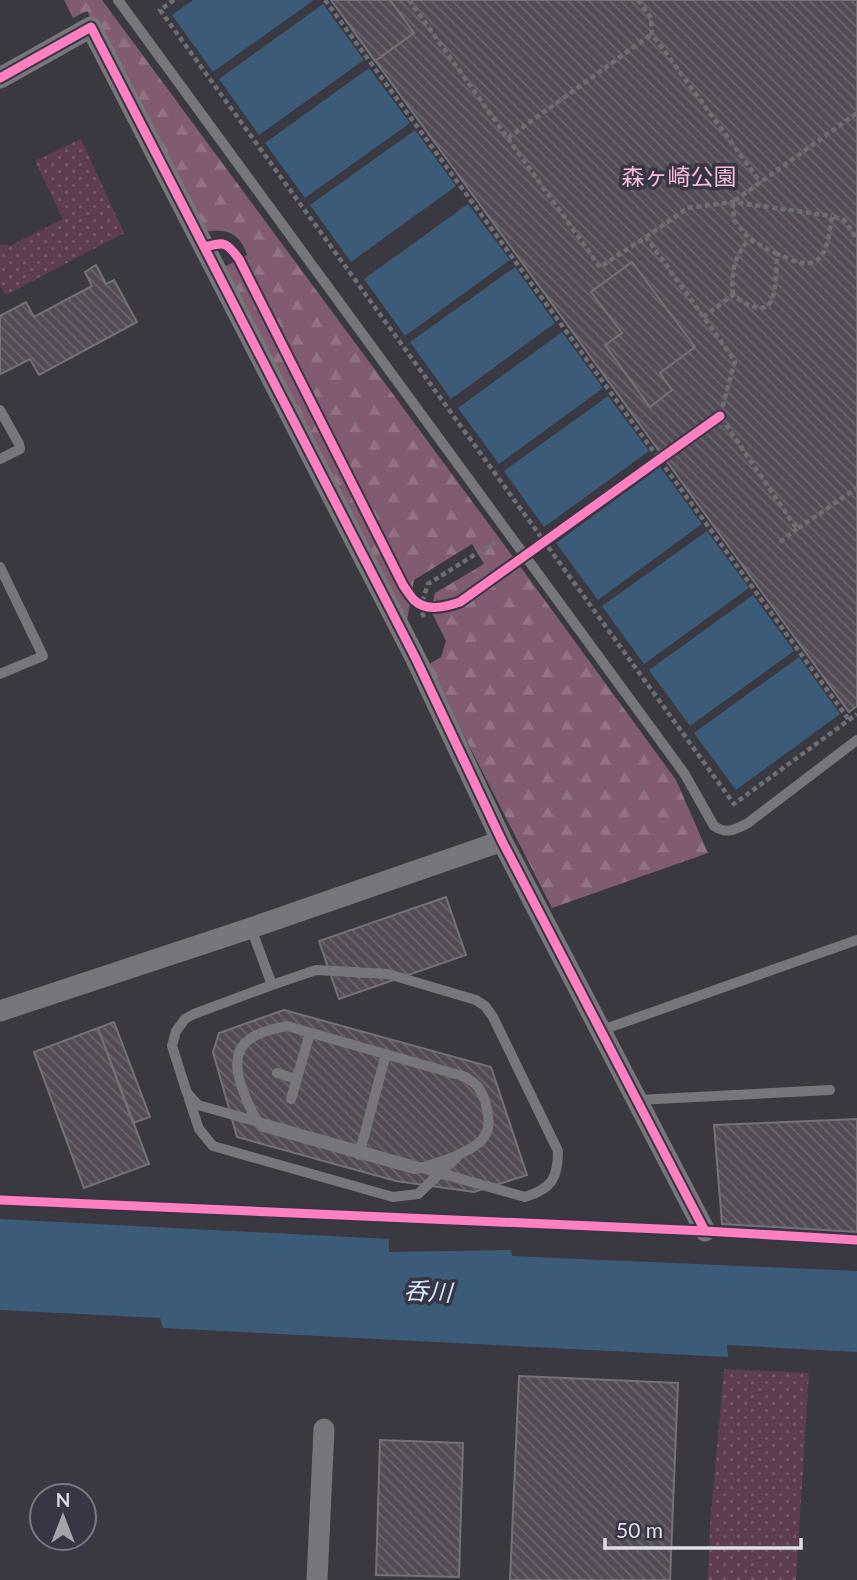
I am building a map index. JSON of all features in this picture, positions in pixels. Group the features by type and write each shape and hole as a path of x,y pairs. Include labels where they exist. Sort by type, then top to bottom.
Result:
{"street":[{"path":"0,78 91,27 416,660 502,841 705,1231"},
{"path":"0,1012 502,841"},
{"path":"317,1580 324,1429"}],"lane":[{"path":"118,0 684,773 714,826 721,831 732,831 748,823 857,740"},
{"path":"0,410 20,449 0,459"},
{"path":"0,567 43,656 0,674"},
{"path":"251,928 271,985"},
{"path":"602,1030 857,940"},
{"path":"187,1093 198,1105 524,1197 538,1193 552,1181 558,1168 558,1151 493,1017 485,1006 476,1000 388,974 316,970 185,1019 176,1031 172,1046 187,1093 199,1129 213,1146 393,1198 418,1194 463,1151"},
{"path":"288,1026 310,1033 466,1077 479,1089 489,1113 487,1133 477,1145 436,1164 414,1169 263,1128 254,1118 237,1074 236,1061 241,1047 252,1037 277,1028 288,1026"},
{"path":"291,1099 310,1033"},
{"path":"359,1155 386,1054"},
{"path":"277,1073 297,1079"},
{"path":"638,1100 830,1090"}],"path":[{"path":"174,0 160,10 734,804 857,714"},
{"path":"326,0 849,719"},
{"path":"409,0 600,267 688,208 733,202 832,216 844,220 857,239"},
{"path":"638,0 651,18 652,34 761,183"},
{"path":"508,138 652,34"},
{"path":"733,202 857,113"},
{"path":"733,202 734,220 749,239 777,254 803,263 812,263 825,251 832,216"},
{"path":"646,237 735,361 720,415 797,529"},
{"path":"733,295 732,268 740,250 749,239"},
{"path":"733,295 755,308 764,308 771,303 775,294 777,254"},
{"path":"703,317 733,295"},
{"path":"780,542 857,488"},
{"path":"421,606 428,584 478,552"}],"green space":[{"path":"64,0 102,0 676,780 708,853 552,908 428,665 441,657 446,641 431,611 435,593 484,564 472,544 414,580 407,621 222,268 247,255 244,247 231,233 203,232 87,11 73,18"}],"shaded area":[{"path":"81,139 124,233 6,295 0,286 0,245 12,245 63,219 35,161"},
{"path":"724,1369 809,1373 796,1580 708,1580 710,1525"}],"water":[{"path":"193,0 314,0 213,72 172,15"},
{"path":"323,4 364,60 259,135 219,79"},
{"path":"369,68 410,123 305,198 265,143"},
{"path":"415,130 456,186 351,262 310,205"},
{"path":"468,204 510,260 405,336 364,279"},
{"path":"515,267 555,323 451,399 410,342"},
{"path":"562,332 603,388 499,464 458,408"},
{"path":"608,396 649,451 544,527 504,471"},
{"path":"660,467 702,524 598,600 556,543"},
{"path":"707,531 749,588 644,664 602,606"},
{"path":"753,595 794,651 690,726 649,670"},
{"path":"799,657 840,714 736,790 694,733"},
{"name":"呑川","path":"0,1219 389,1239 389,1252 511,1250 512,1256 857,1271 857,1352 727,1345 728,1357 163,1328 160,1318 0,1310"}],"building":[{"path":"331,0 390,0 414,33 375,61"},
{"name":"森ヶ崎公園","path":"331,0 857,0 857,706 849,712"},
{"path":"632,262 695,347 660,373 672,390 650,407 605,345 622,333 591,292"},
{"path":"96,265 106,284 114,280 137,322 39,375 30,359 1,374 0,316 26,302 34,317 92,286 85,272"},
{"path":"446,897 466,955 339,999 319,941"},
{"path":"284,1010 491,1067 527,1175 474,1192 396,1181 237,1137 213,1052 219,1033"},
{"path":"114,1022 150,1117 133,1123 98,1028"},
{"path":"98,1028 149,1164 84,1188 34,1052"},
{"path":"857,1119 857,1232 722,1224 714,1125"},
{"path":"519,1376 678,1383 670,1580 510,1580"},
{"path":"380,1440 463,1443 459,1577 376,1575"}],"cycle path":[{"path":"0,78 91,27 416,659 502,841 705,1231"},
{"path":"204,247 224,244 239,259 403,585 414,600 424,606 442,607 460,602 720,416"},
{"path":"0,1200 857,1240"}]}
